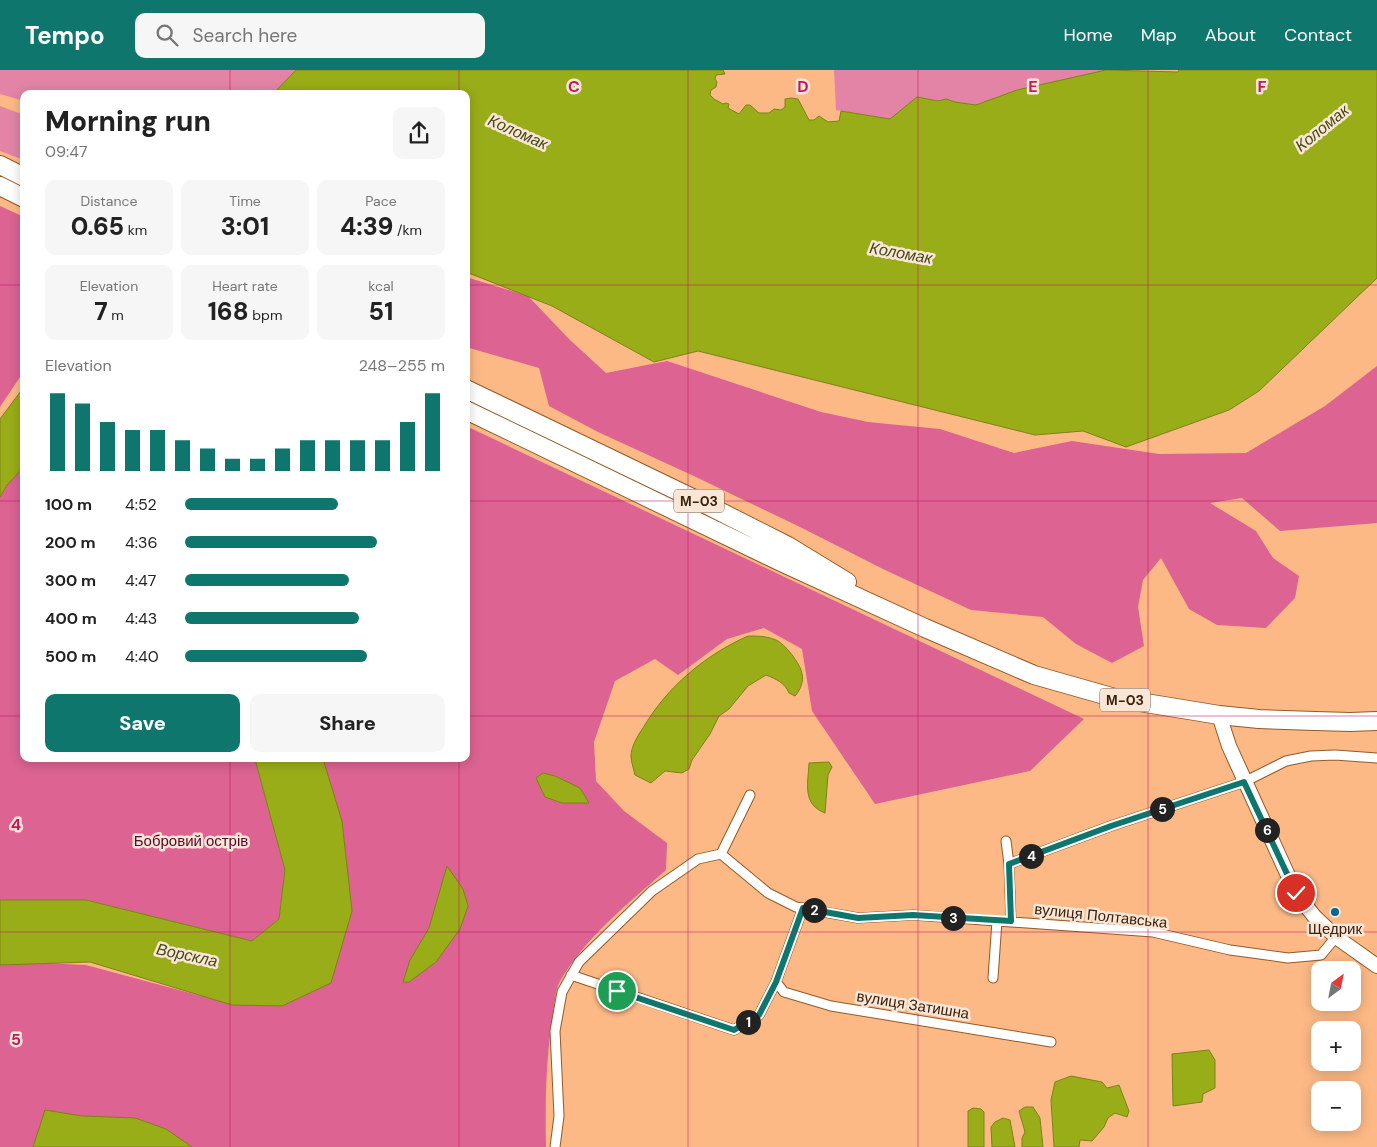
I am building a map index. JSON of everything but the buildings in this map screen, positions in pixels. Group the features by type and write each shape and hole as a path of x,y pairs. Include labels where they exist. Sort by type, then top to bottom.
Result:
{"highway":[{"path":"0,165 20,175"},
{"path":"0,186 20,196"},
{"name":"М-03","path":"470,391 788,546 925,628"},
{"name":"М-03","path":"470,412 781,562 1034,676 1115,698 1219,715 1287,720 1377,721"}],"street":[{"path":"1219,715 1228,746 1296,893 1314,916 1336,937 1377,966"},
{"path":"1009,864 1111,826 1244,782 1286,761 1311,756 1335,755 1377,758"},
{"path":"555,1147 559,1116 556,1031 562,992 578,962 652,891 698,859 721,854 750,795"},
{"path":"1006,841 1009,864 1011,921"},
{"name":"вулиця Полтавська","path":"721,854 768,893 796,907 858,918 913,915 1153,932 1230,950 1288,958 1321,955 1336,937"},
{"path":"571,975 734,1030 759,1015 776,982 803,908"},
{"path":"993,978 997,921"},
{"name":"вулиця Затишна","path":"776,982 784,992 831,1006 1051,1042"}],"shaded area":[{"path":"0,70 296,70 277,90 20,90 20,100 0,94"},
{"path":"834,70 1106,70 1017,90 976,105 946,99 938,101 917,97 890,119 836,110"},
{"path":"0,106 20,114 20,158 0,151"}],"green space":[{"path":"0,206 20,215 20,377 0,407"},
{"path":"470,278 528,296 569,339 606,373 667,361 821,412 868,422 940,429 1014,453 1072,441 1159,454 1246,453 1325,406 1377,366 1377,523 1280,531 1242,498 1210,503 1256,531 1273,558 1299,576 1295,598 1266,628 1217,625 1189,609 1161,558 1143,580 1138,607 1144,646 1112,663 1076,644 1043,617 971,610 696,477 598,432 549,406 539,368 470,348"},
{"path":"470,428 1084,719 1030,771 875,804 812,711 802,649 764,628 727,639 678,675 655,659 615,681 594,742 596,781 624,811 667,843 666,870 594,936 559,983 547,1063 546,1147 0,1147 0,965 46,963 86,965 205,997 250,1005 303,996 321,762 470,762"},
{"name":"Бобровий острів","path":"20,471 20,762 256,762 285,870 279,919 252,941 86,900 0,900 0,497 7,485"}],"water":[{"name":"Коломак","path":"296,70 723,70 725,74 716,75 716,87 711,90 710,95 723,104 729,104 728,108 739,114 746,105 750,105 759,113 769,113 774,109 781,110 785,107 785,99 791,98 798,99 809,120 814,120 819,116 828,122 839,121 841,111 890,119 917,97 938,101 946,99 976,105 1017,90 1106,70 1178,72 1179,70 1377,70 1377,278 1259,391 1229,410 1126,447 1083,431 1035,435 698,351 654,362 552,306 470,274 470,90 277,90"},
{"path":"20,392 20,471 7,485 0,497 0,419"},
{"path":"748,636 762,636 773,639 787,649 799,665 802,674 802,683 797,694 795,696 789,693 783,684 766,675 748,686 729,709 719,716 710,734 692,760 689,769 682,773 665,771 651,783 635,775 631,756 633,745 663,699 702,663"},
{"name":"Ворскла","path":"256,762 324,762 342,821 352,911 331,983 282,1006 232,1005 90,962 0,965 0,900 86,900 252,941 279,919 285,870"},
{"path":"829,762 832,767 828,775 825,813 818,809 810,799 808,792 809,763"},
{"path":"543,773 555,776 580,788 589,803 562,803 545,797 536,778"},
{"path":"447,866 463,889 468,906 460,929 436,962 409,982 403,982 410,960 429,928"},
{"path":"1209,1050 1215,1060 1215,1088 1203,1094 1202,1102 1173,1106 1172,1054"},
{"path":"1071,1076 1102,1082 1107,1088 1119,1085 1129,1111 1127,1117 1115,1113 1108,1118 1104,1127 1092,1141 1080,1140 1079,1147 1054,1147 1051,1100 1055,1082"},
{"path":"1025,1107 1033,1107 1040,1118 1043,1147 1022,1147 1022,1138 1025,1132 1019,1111"},
{"path":"973,1108 981,1109 984,1112 984,1147 968,1147 968,1111"},
{"path":"45,1110 82,1116 135,1118 166,1129 192,1147 33,1147"},
{"path":"1003,1118 1010,1120 1015,1147 992,1147 991,1127 995,1122"}],"place":[{"name":"Щедрик","path":"1335,912"}],"route":[{"path":"617,991 734,1030 759,1015 776,982 803,908 858,918 913,915 1011,921 1009,864 1111,826 1244,782 1296,893"}]}
